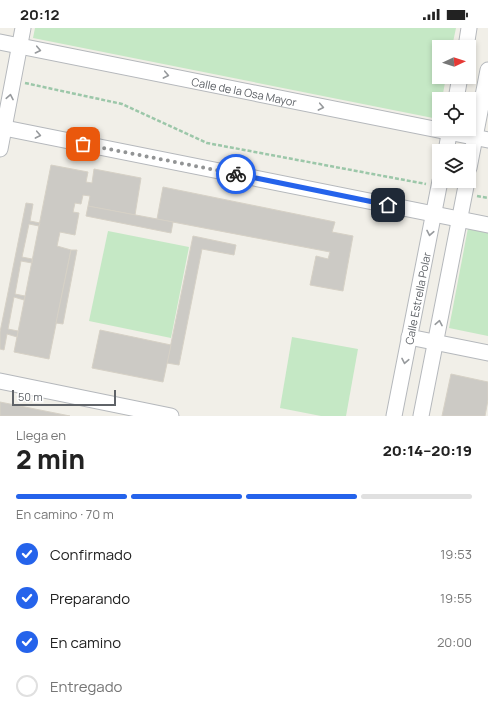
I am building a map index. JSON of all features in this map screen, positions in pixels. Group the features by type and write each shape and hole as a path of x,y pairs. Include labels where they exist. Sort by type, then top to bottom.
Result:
{"street":[{"path":"0,149 2,127 13,81 23,28"},
{"path":"467,40 469,28"},
{"name":"Calle de la Osa Mayor","path":"0,42 432,128"},
{"path":"476,152 482,139 488,70"},
{"path":"2,127 488,225"},
{"name":"Calle de la Osa Mayor","path":"470,136 482,139"},
{"name":"Calle Estrella Polar","path":"394,416 438,188"},
{"path":"421,416 465,188"},
{"path":"409,337 488,353"},
{"path":"0,382 171,416"}],"path":[{"path":"13,81 122,104 207,143 432,182"}],"green space":[{"path":"35,28 456,28 453,40 432,40 432,84 445,84 443,92 432,92 432,118 33,38"},
{"path":"468,228 488,232 488,336 449,328"},
{"path":"108,231 189,247 171,338 89,321"},
{"path":"292,337 358,349 346,416 321,416 280,408"}],"building":[{"path":"51,165 88,172 86,182 92,183 94,169 141,178 135,215 88,206 90,196 83,195 81,204 75,203 73,212 79,213 75,235 60,232 57,246 71,250 49,359 14,352"},
{"path":"163,187 335,222 332,232 353,236 343,291 310,285 316,256 328,259 330,252 157,219"},
{"path":"26,203 33,204 30,221 40,223 39,226 29,224 22,257 32,259 32,263 21,261 15,294 25,296 24,300 14,297 8,329 18,331 17,337 7,334 4,350 0,349 0,332"},
{"path":"88,206 173,222 171,233 86,216"},
{"path":"193,236 236,245 234,255 202,249 179,365 167,363"},
{"path":"71,250 77,250 63,324 56,323"},
{"path":"100,330 171,345 163,382 92,368"},
{"path":"451,374 488,382 488,400 485,416 442,416"},
{"path":"0,402 70,416 0,416"}],"way so far":[{"path":"83,144 236,174"}],"route":[{"path":"236,174 388,205"}]}
